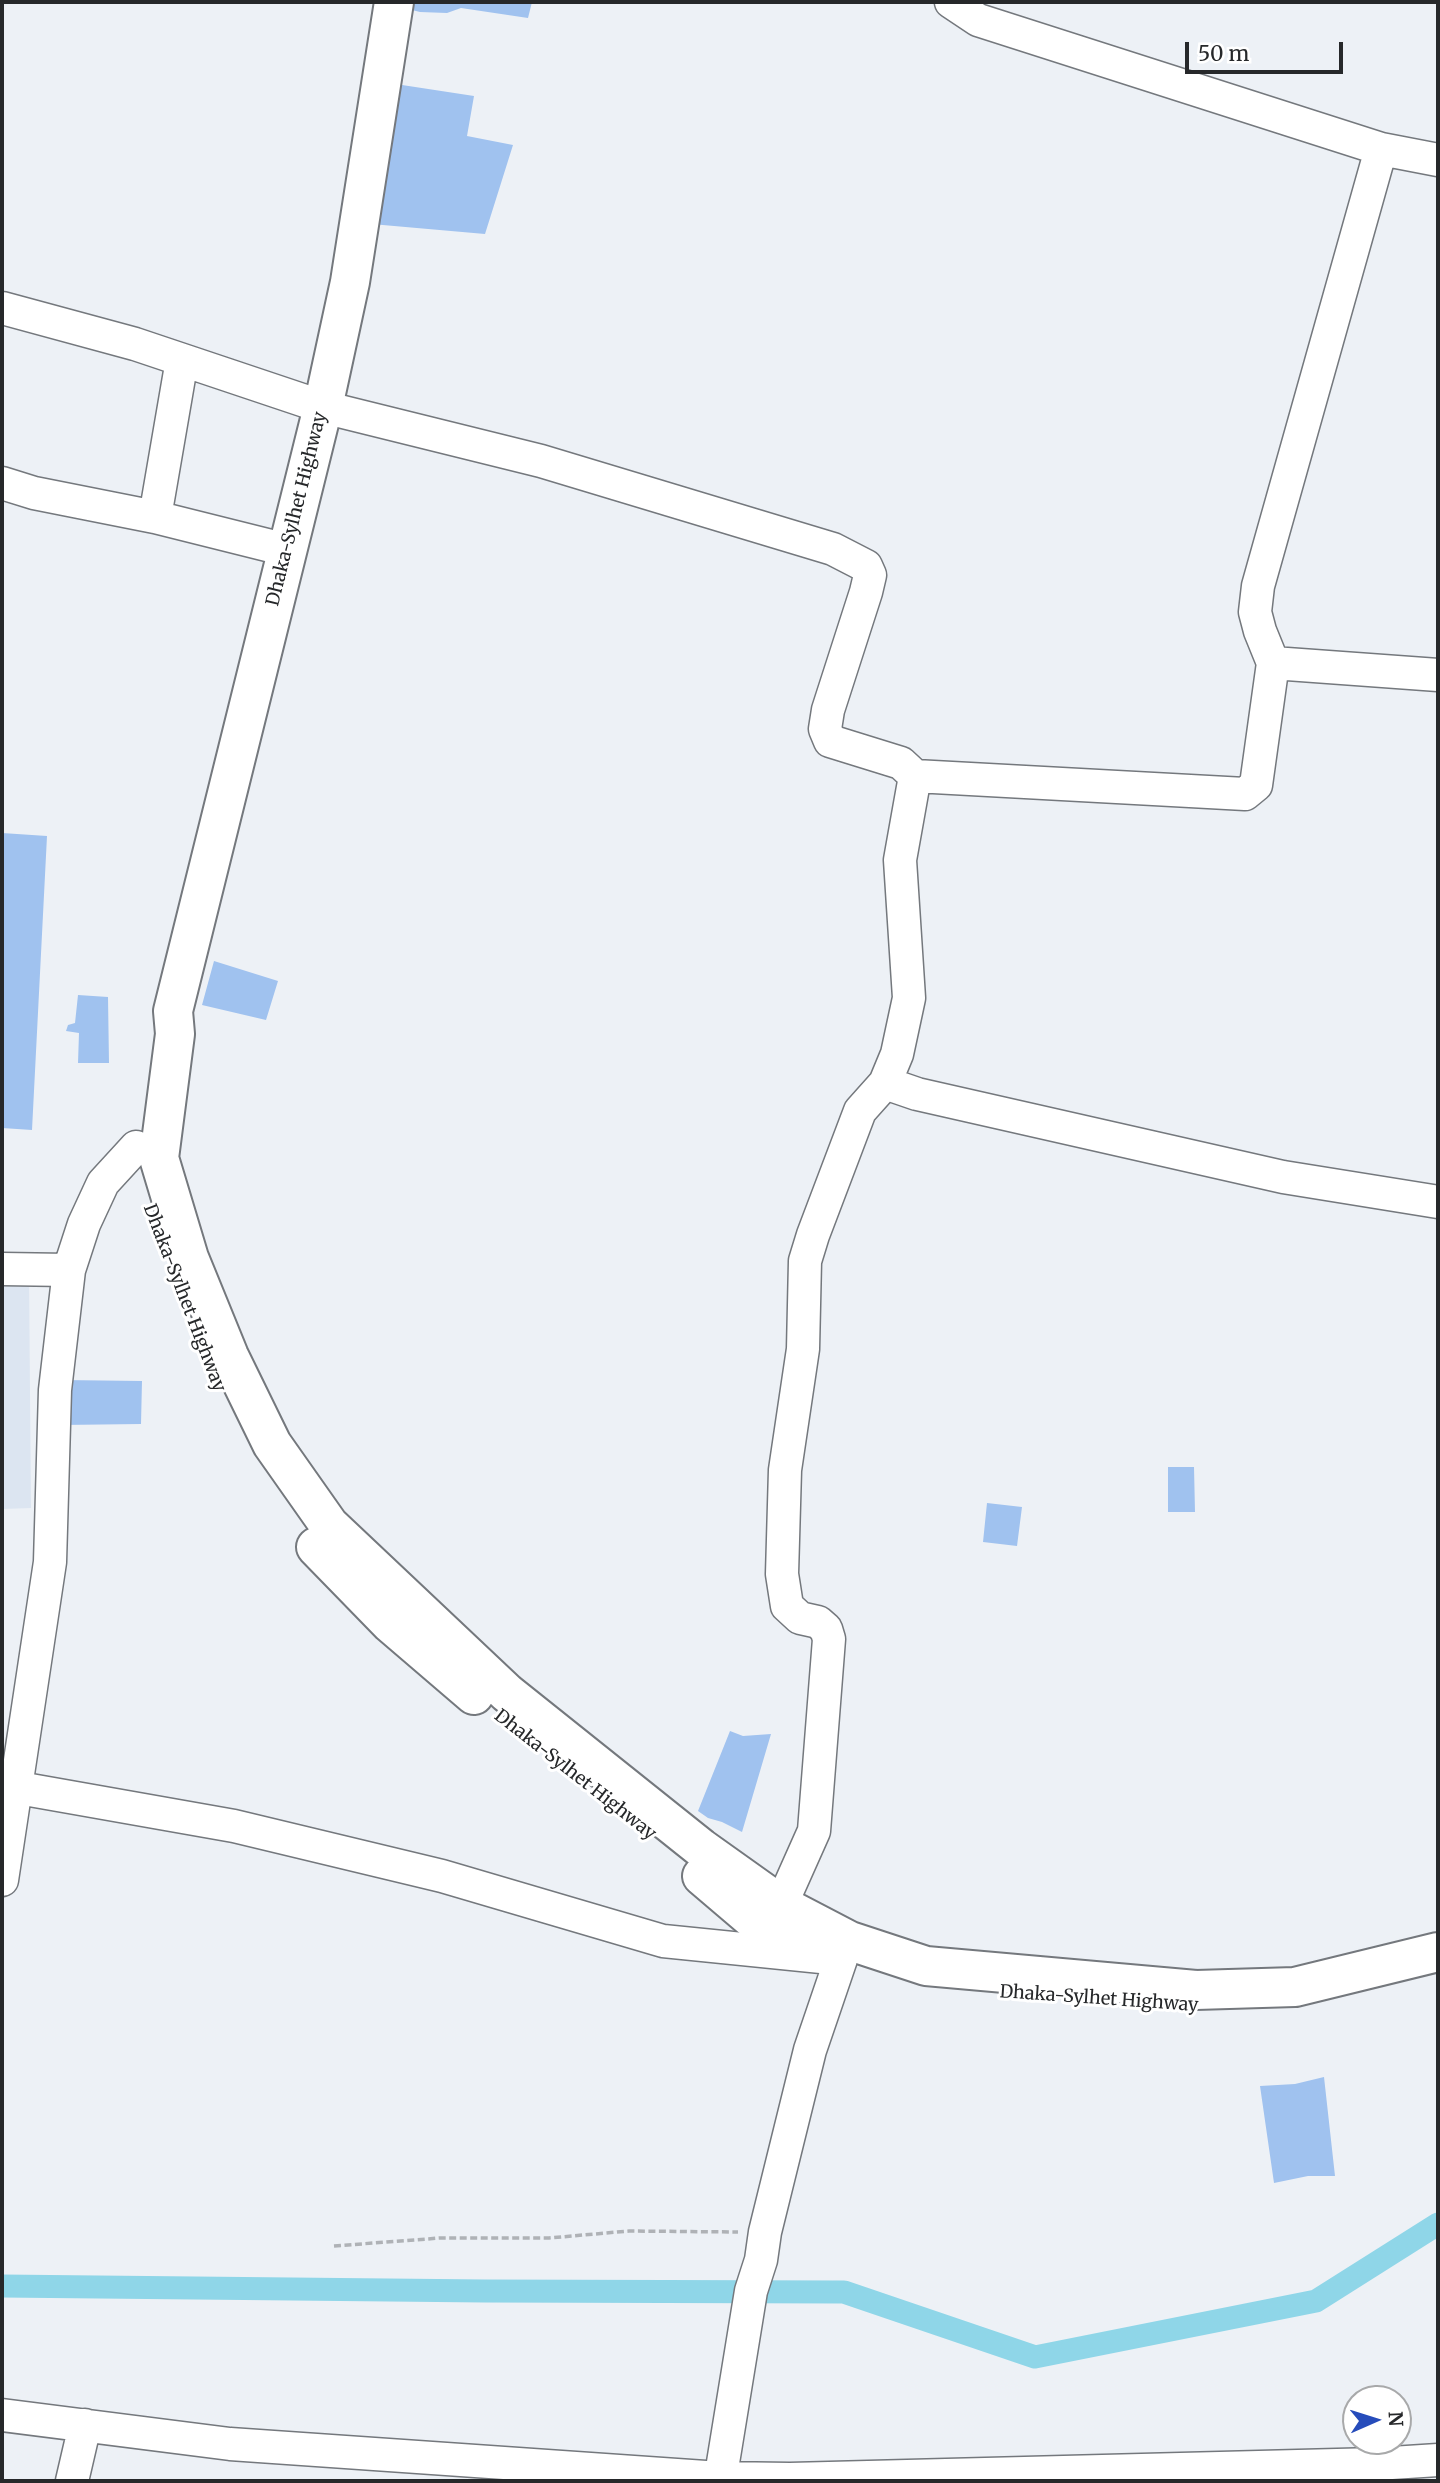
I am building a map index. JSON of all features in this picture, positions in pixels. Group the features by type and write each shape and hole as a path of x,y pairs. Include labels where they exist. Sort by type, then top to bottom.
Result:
{"highway":[{"name":"Dhaka-Sylhet Highway","path":"394,2 350,282 323,407 173,1011 175,1034 159,1158 189,1258 229,1356 272,1444 329,1525 507,1693 701,1848 781,1905 850,1941 926,1966 1196,1990 1295,1987 1438,1952"},
{"name":"Dhaka-Sylhet Highway","path":"173,1011 159,1029 140,1112 136,1147 149,1210 207,1368 250,1457 308,1539 390,1623 480,1700 688,1863 756,1922 841,1959 922,1985 1196,2007 1296,2006 1438,1972"}],"street":[{"path":"951,2 978,20 1381,149 1438,160"},
{"path":"2,308 135,344 323,407 541,461 833,549 866,566 870,575 828,710 825,729 830,741 901,763 915,776 1245,794 1256,786 1273,663 1255,612 1258,586 1381,149"},
{"path":"155,517 182,360"},
{"path":"2,484 155,517 288,550"},
{"path":"1273,663 1438,675"},
{"path":"781,1905 814,1831 829,1639 826,1629 818,1622 800,1618 787,1606 782,1574 785,1470 803,1349 805,1261 860,1111 885,1083 897,1054 909,998 900,860 915,776"},
{"path":"885,1083 917,1094 1283,1177 1438,1202"},
{"path":"2,1880 9,1786 50,1562 55,1390 69,1270 84,1224 103,1183 136,1147"},
{"path":"2,1269 69,1270"},
{"path":"9,1786 260,1833 442,1877 663,1941 841,1959 810,2050 765,2232 761,2260 751,2291 720,2480"},
{"path":"2,2415 230,2444 720,2480 1376,2464 1438,2460"},
{"path":"72,2481 85,2425"}],"path":[{"path":"334,2246 440,2238 549,2238 629,2231 765,2232"}],"shaded area":[{"path":"29,1275 31,1508 2,1509 2,1276"}],"building":[{"path":"401,2 532,2 528,18 461,8 447,13 420,12 400,7"},
{"path":"389,83 474,96 467,136 513,145 485,234 360,223"},
{"path":"2,833 47,836 32,1130 2,1128"},
{"path":"214,961 278,981 266,1020 202,1005"},
{"path":"78,995 108,997 109,1063 78,1063 79,1033 66,1031 68,1025 75,1023"},
{"path":"62,1380 142,1381 141,1424 61,1425"},
{"path":"1168,1467 1194,1467 1195,1512 1168,1512"},
{"path":"987,1503 1022,1507 1017,1546 983,1542"},
{"path":"730,1731 743,1736 771,1734 742,1832 698,1811"},
{"path":"1324,2077 1335,2176 1308,2176 1274,2183 1260,2086 1295,2084"}],"waterway":[{"path":"2,2286 844,2292 1035,2357 1316,2301 1438,2224"}]}
